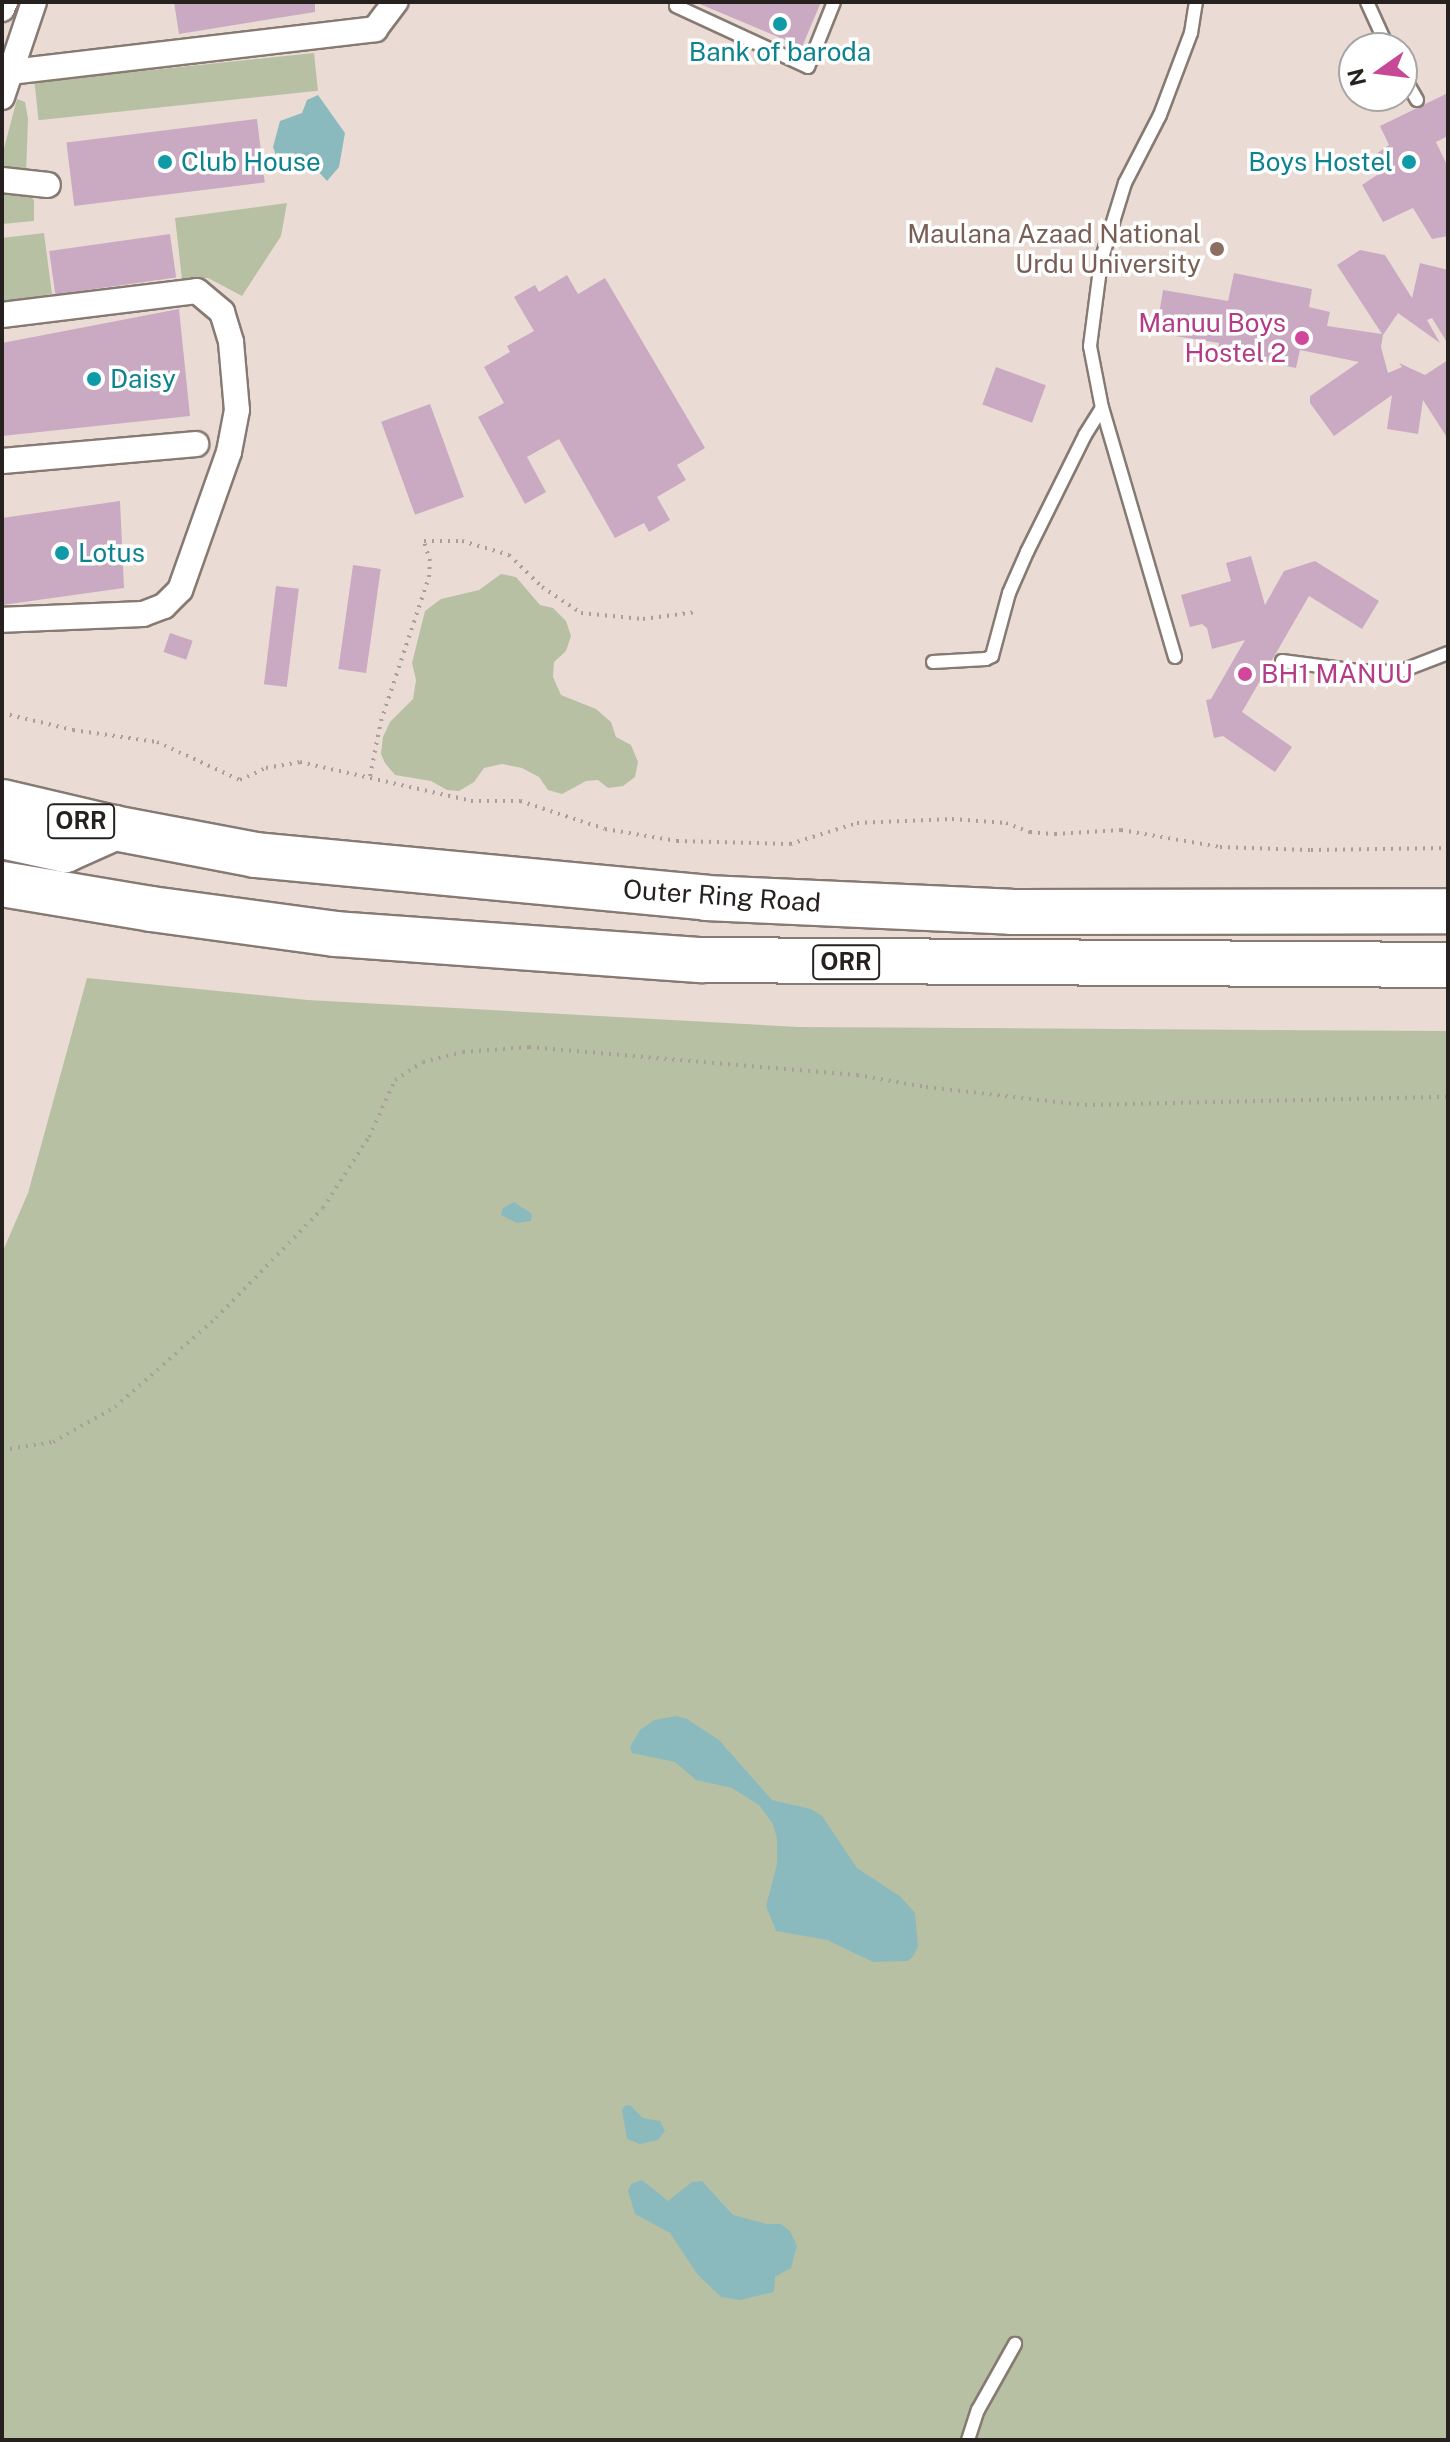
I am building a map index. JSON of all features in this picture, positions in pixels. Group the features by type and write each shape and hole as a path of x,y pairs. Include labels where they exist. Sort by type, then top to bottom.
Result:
{"highway":[{"name":"Outer Ring Road","path":"2,802 114,828 255,855 706,898 1011,912 1448,911"},
{"path":"12,858 65,850 114,828"},
{"name":"ORR","path":"12,858 131,906 335,934 701,960 1448,965"}],"street":[{"path":"2,9 5,2"},
{"path":"2,97 6,73 34,2"},
{"path":"6,73 375,29 395,2"},
{"path":"2,180 48,185"},
{"path":"2,315 197,291 222,312 231,342 237,410 229,452 180,590 164,606 143,614 2,620"},
{"path":"2,461 196,444"}],"lane":[{"path":"678,2 676,6 808,67 834,2"},
{"path":"1175,657 1102,408 1090,346 1101,261 1125,183 1160,115 1191,33 1196,2"},
{"path":"1367,2 1381,32"},
{"path":"933,662 992,656 1009,593 1027,552 1102,408"},
{"path":"1282,661 1358,671 1399,672 1448,653"},
{"path":"968,2440 978,2410 1015,2344"}],"path":[{"path":"370,776 381,721 429,577 430,561 424,541 462,541 509,555 542,587 581,613 643,619 697,612"},
{"path":"2,713 73,730 157,742 240,780 266,768 300,762 471,801 520,801 605,829 677,841 790,844 857,823 952,819 1006,823 1030,832 1055,834 1121,830 1220,847 1311,850 1448,848"},
{"path":"2,1450 53,1442 115,1407 216,1318 323,1208 369,1137 395,1080 423,1062 463,1052 529,1047 857,1075 926,1087 1085,1105 1448,1097"}],"green space":[{"path":"314,53 318,91 39,120 35,82"},
{"path":"17,99 25,102 28,119 26,175 2,175 2,156"},
{"path":"2,187 28,191 34,201 34,221 2,224"},
{"path":"287,203 281,236 242,296 208,278 182,279 175,218"},
{"path":"44,233 52,294 2,303 2,238"},
{"path":"501,574 516,577 540,605 553,608 566,621 571,636 566,651 554,662 553,677 561,695 596,709 611,722 616,737 631,745 638,762 635,777 623,786 608,788 598,780 586,781 562,794 548,790 539,777 522,768 502,764 484,768 474,782 459,791 447,790 431,781 395,775 385,763 381,754 383,737 390,722 413,699 416,680 412,663 425,611 441,599 479,590"},
{"path":"87,978 308,1000 799,1027 1448,1031 1448,2440 2,2440 2,1253 28,1193"}],"water":[{"path":"318,95 345,133 339,167 327,181 317,170 297,173 285,169 273,147 280,121 302,113 307,100"},
{"path":"514,1202 532,1214 531,1221 517,1223 501,1215 503,1208"},
{"path":"676,1716 687,1719 719,1740 772,1800 811,1809 822,1816 857,1868 901,1897 915,1913 918,1946 908,1961 873,1962 827,1940 776,1931 766,1906 777,1864 777,1839 773,1824 759,1805 732,1788 696,1780 675,1762 632,1753 630,1747 640,1730 654,1720"},
{"path":"630,2105 643,2118 660,2121 665,2131 658,2140 640,2144 627,2139 622,2111 624,2106"},
{"path":"642,2180 668,2201 692,2182 702,2181 733,2215 767,2224 781,2224 790,2231 797,2246 791,2268 775,2277 774,2292 740,2300 721,2297 698,2275 670,2233 635,2214 628,2191 631,2184"}],"building":[{"path":"174,2 315,2 315,12 179,34"},
{"name":"Bank of baroda","path":"695,2 821,2 802,47"},
{"name":"Boys Hostel","path":"1448,93 1448,136 1436,142 1448,167 1448,236 1432,239 1413,208 1383,222 1362,185 1380,173 1370,158 1389,145 1380,126 1409,112 1418,112 1418,108"},
{"name":"Club House","path":"257,119 265,183 74,206 66,142"},
{"path":"170,234 176,278 55,295 49,251"},
{"name":"Manuu Boys Hostel 2","path":"1360,250 1385,255 1412,298 1420,263 1448,270 1448,344 1432,318 1427,320 1440,343 1398,313 1383,335 1381,347 1388,373 1402,367 1399,363 1425,375 1448,360 1448,439 1423,400 1418,434 1387,429 1392,395 1334,436 1310,403 1310,396 1359,362 1300,350 1296,368 1218,352 1219,343 1156,333 1163,290 1228,301 1234,273 1312,289 1309,307 1330,312 1327,326 1382,334 1337,265"},
{"path":"567,275 578,294 605,278 705,448 677,465 686,480 657,497 670,520 649,532 644,523 615,538 559,439 527,457 546,492 525,504 478,417 504,403 484,367 510,352 507,346 534,331 514,297 535,285 539,292"},
{"name":"Daisy","path":"179,309 190,416 2,436 2,343"},
{"path":"996,367 1046,385 1032,423 982,405"},
{"path":"430,404 464,497 415,515 381,422"},
{"name":"Lotus","path":"120,501 124,588 2,605 2,518"},
{"name":"BH1 MANUU","path":"1251,556 1265,605 1284,571 1315,561 1379,601 1362,629 1309,596 1242,712 1292,747 1275,772 1223,736 1214,738 1206,700 1211,699 1245,640 1212,649 1207,628 1202,624 1190,627 1181,595 1231,581 1226,563"},
{"path":"353,565 381,569 366,673 338,669"},
{"path":"276,586 299,589 287,687 264,684"},
{"path":"170,633 193,641 186,660 163,652"}],"place":[{"name":"Bank of baroda","path":"780,24"},
{"name":"Club House","path":"165,162"},
{"name":"Boys Hostel","path":"1409,162"},
{"name":"Maulana Azaad National Urdu University","path":"1217,249"},
{"name":"Manuu Boys Hostel 2","path":"1302,338"},
{"name":"Daisy","path":"94,379"},
{"name":"Lotus","path":"62,553"},
{"name":"BH1 MANUU","path":"1245,674"}]}
